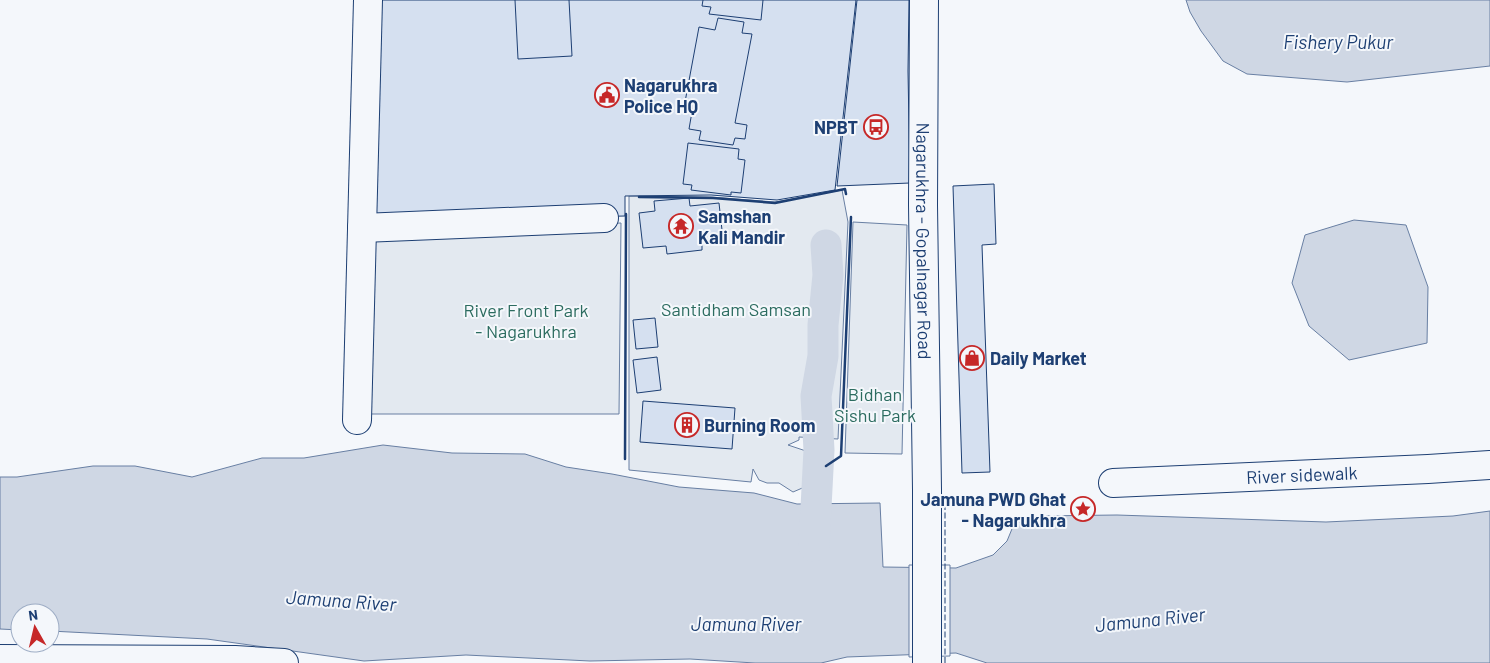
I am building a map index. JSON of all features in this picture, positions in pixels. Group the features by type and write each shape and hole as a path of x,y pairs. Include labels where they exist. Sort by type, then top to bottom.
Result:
{"street":[{"path":"357,420 368,0"},
{"name":"Nagarukhra - Gopalnagar Road","path":"924,0 923,205 927,490 927,663"},
{"path":"362,228 604,218"},
{"name":"River sidewalk","path":"1113,482 1418,470 1490,465"},
{"path":"0,659 235,660 284,663"}],"green space":[{"name":"Santidham Samsan","path":"842,190 848,222 838,439 799,437 799,440 788,445 806,451 816,462 819,473 814,483 793,492 779,483 767,483 759,480 753,469 751,482 629,470 629,196 711,197 775,202"},
{"name":"Bidhan Sishu Park","path":"853,222 907,225 902,454 845,453"},
{"name":"River Front Park - Nagarukhra","path":"621,223 619,414 362,414 367,233"}],"water":[{"name":"Fishery Pukur","path":"1186,0 1490,0 1490,66 1347,82 1247,74 1223,61 1201,31 1190,12"},
{"path":"1354,220 1406,225 1428,287 1427,343 1349,360 1309,326 1292,283 1305,235"},
{"name":"Jamuna River","path":"383,445 452,453 525,454 566,467 679,487 754,493 797,504 880,503 883,567 956,568 993,555 1007,541 1014,524 1036,516 1117,515 1326,522 1453,516 1490,511 1490,663 987,663 956,653 847,657 821,663 755,663 690,659 590,661 466,655 364,661 207,639 60,632 60,603 10,603 10,630 0,629 0,477 17,477 93,466 135,466 192,477 262,458 304,458"}],"pier":[{"path":"909,565 950,565 950,656 909,657"}],"building":[{"name":"Nagarukhra Police HQ","path":"372,0 856,0 835,190 777,200 711,195 625,196 625,216 367,222"},
{"path":"515,0 569,0 572,56 518,59"},
{"path":"703,0 763,0 761,20 709,14 711,7 702,6"},
{"name":"NPBT","path":"857,0 909,0 910,183 837,186"},
{"path":"718,18 744,22 742,33 752,34 735,123 747,125 745,139 735,138 733,145 699,140 701,131 689,129 693,106 685,102 699,27 715,30"},
{"path":"688,143 739,149 738,159 745,160 741,193 731,192 731,195 691,190 692,185 683,184"},
{"name":"Daily Market","path":"994,184 996,244 982,245 990,472 962,473 953,186"},
{"path":"689,198 690,206 719,203 723,239 702,241 702,250 667,254 666,246 643,248 639,213 655,211 654,201"},
{"path":"655,318 658,347 636,349 633,320"},
{"path":"657,357 661,390 637,393 633,360"},
{"name":"Burning Room","path":"643,401 735,408 732,449 640,442"}],"waterway":[{"path":"814,546 819,450 816,396 823,356 823,325 828,275 826,245"}],"fence":[{"path":"945,501 945,663"}],"wall":[{"path":"639,197 713,198 775,203 845,189 846,194"},
{"path":"625,459 626,214"},
{"path":"826,466 841,456 851,217"}],"place":[{"name":"Nagarukhra Police HQ","path":"607,95"},
{"name":"NPBT","path":"876,127"},
{"name":"Samshan Kali Mandir","path":"681,226"},
{"name":"Daily Market","path":"972,358"},
{"name":"Burning Room","path":"687,425"},
{"name":"Jamuna PWD Ghat - Nagarukhra","path":"1083,509"}]}
